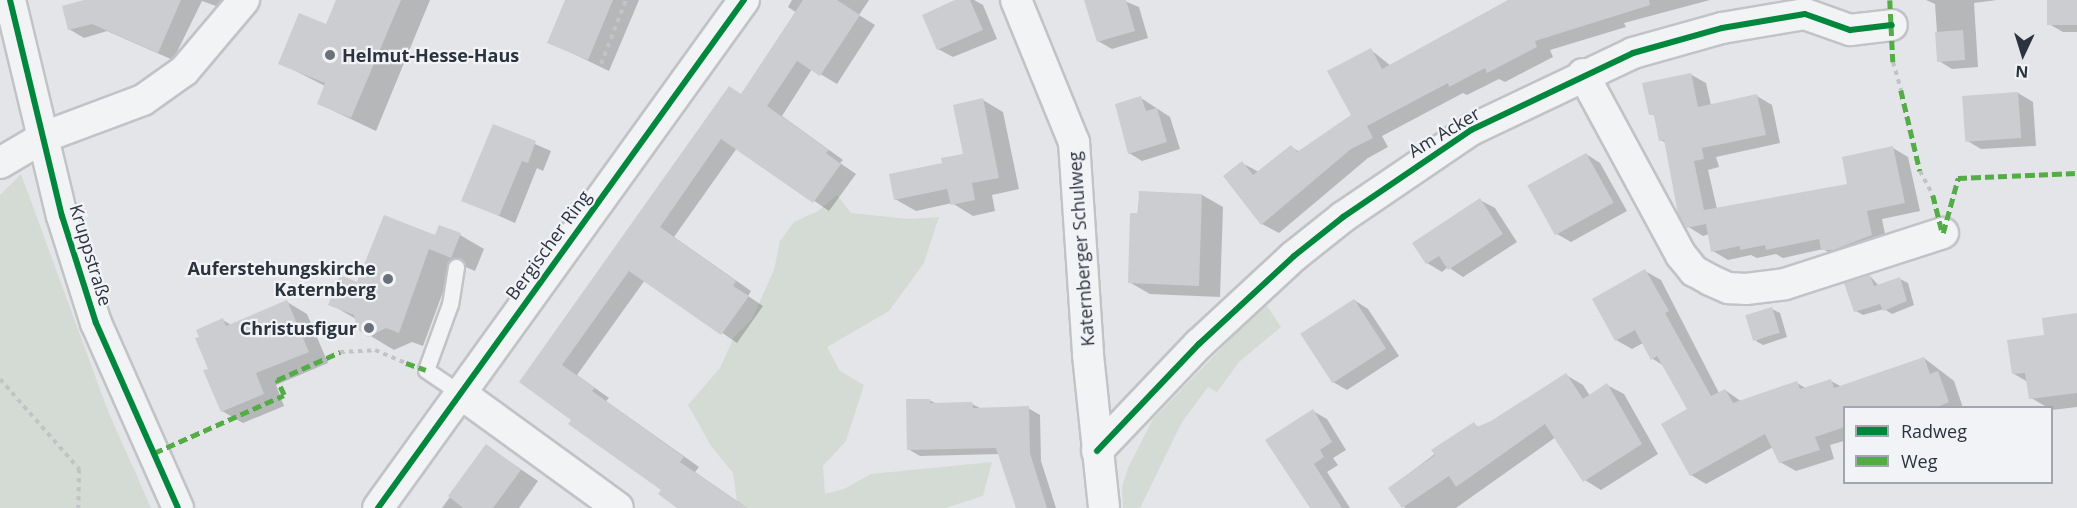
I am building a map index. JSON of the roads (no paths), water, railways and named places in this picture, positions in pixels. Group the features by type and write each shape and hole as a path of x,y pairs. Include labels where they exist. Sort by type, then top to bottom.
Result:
{"street":[{"name":"Kruppstraße","path":"10,0 62,216 96,323 178,508"},
{"path":"0,163 44,137 103,117 151,94 184,71 244,0"},
{"name":"Bergischer Ring","path":"378,508 744,0"},
{"name":"Katernberger Schulweg","path":"1016,0 1074,142 1097,451 1104,508"},
{"name":"Am Acker","path":"1097,451 1199,344 1343,217 1471,130 1582,74 1633,53 1754,22 1805,14 1850,30 1892,25"},
{"path":"1582,74 1681,255 1694,271 1728,288 1785,284 1943,233"},
{"path":"460,393 618,508"}],"lane":[{"path":"456,267 450,304 426,370 460,393"}],"place":[{"name":"Helmut-Hesse-Haus","path":"330,55"},
{"name":"Auferstehungskirche Katernberg","path":"388,279"},
{"name":"Christusfigur","path":"369,328"}]}
